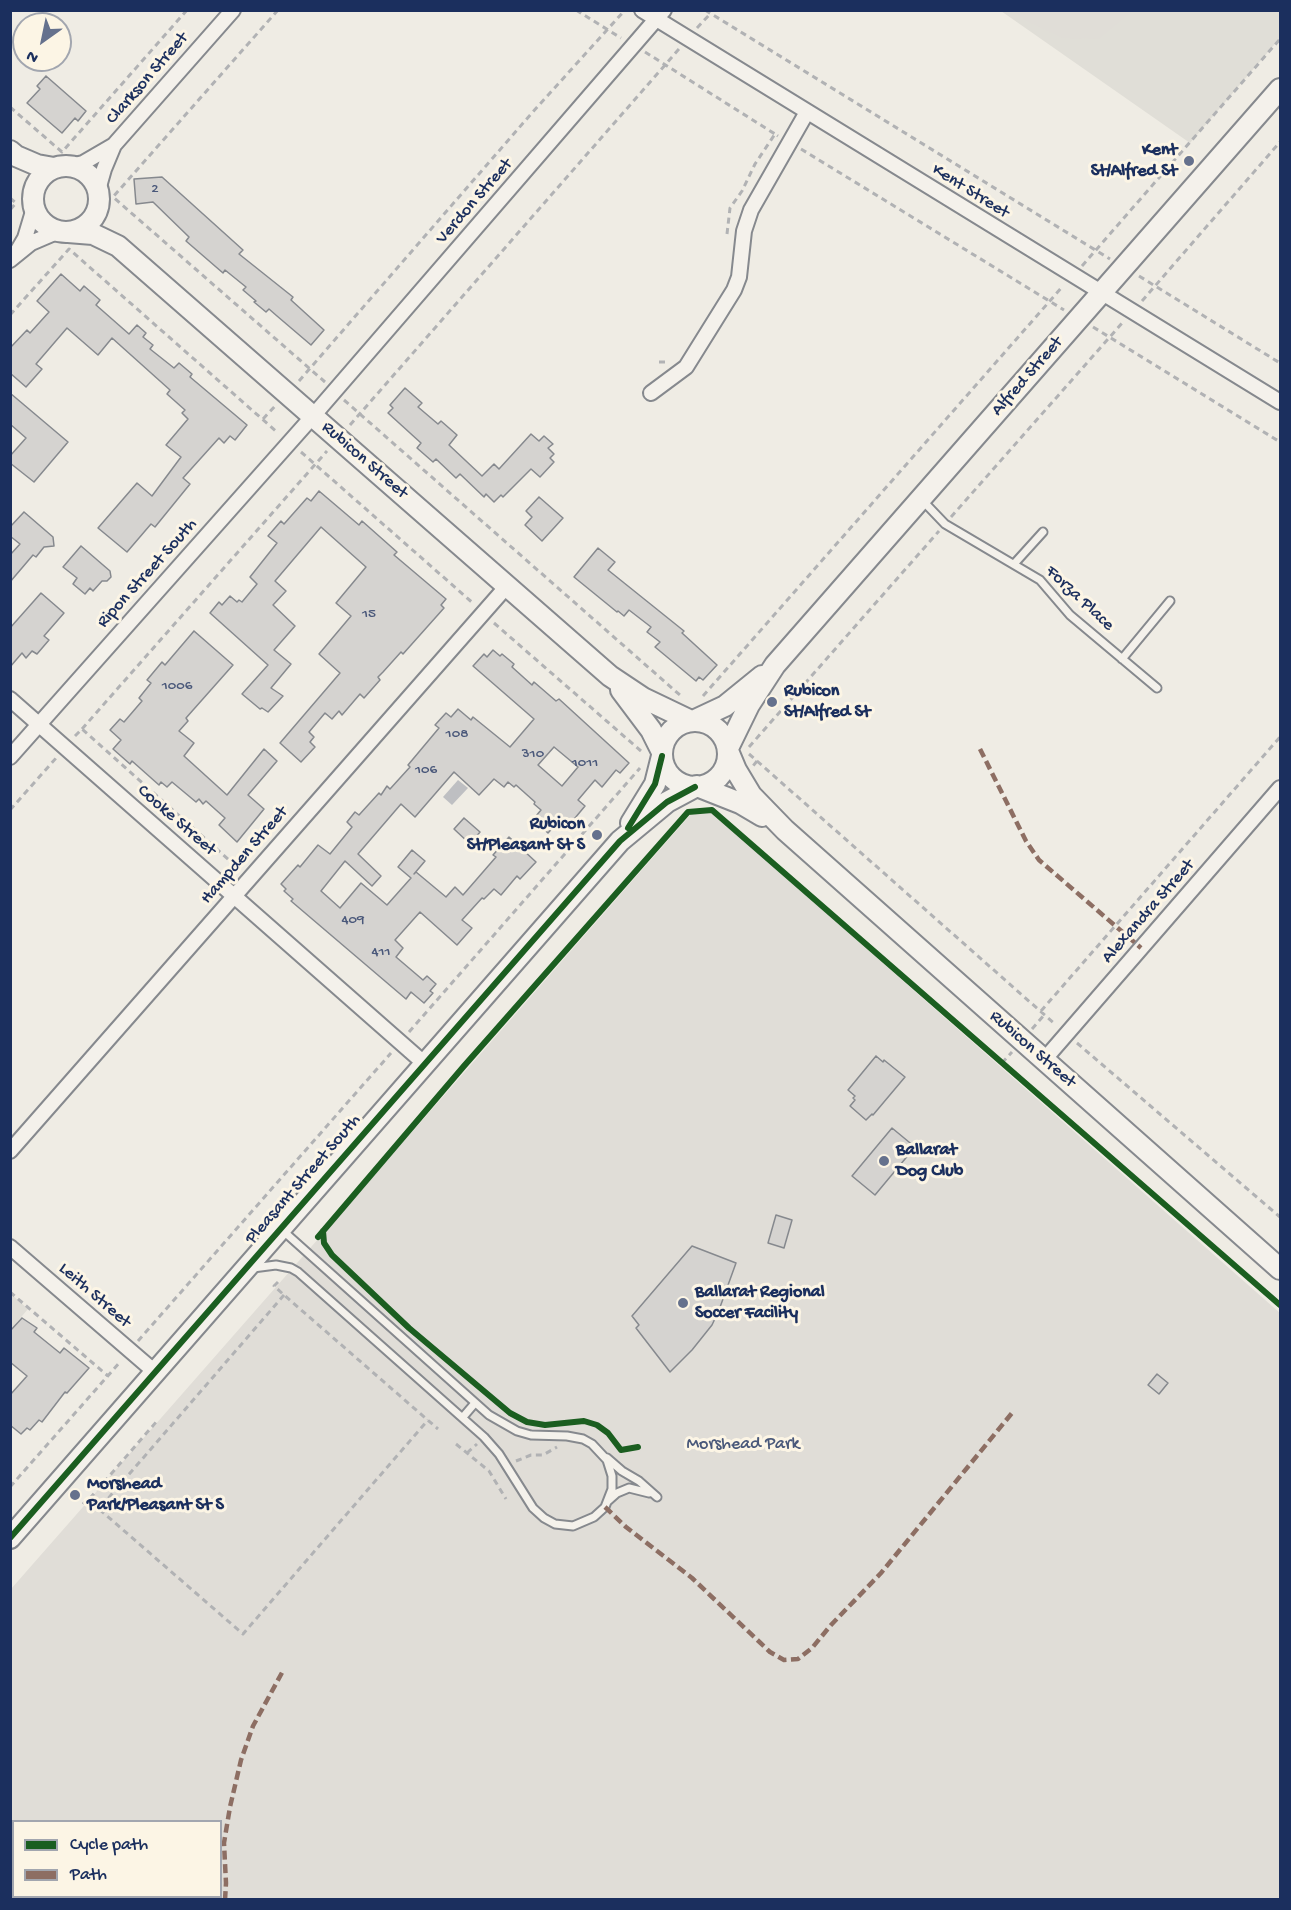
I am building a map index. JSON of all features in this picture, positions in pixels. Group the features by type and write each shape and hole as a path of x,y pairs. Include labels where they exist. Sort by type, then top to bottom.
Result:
{"street":[{"name":"Clarkson Street","path":"98,197 104,169 114,145 232,10"},
{"name":"Kent Street","path":"642,10 661,15 688,39 1281,402"},
{"name":"Verdon Street","path":"313,416 661,15"},
{"name":"Alfred Street","path":"728,749 749,705 776,665 1281,89"},
{"path":"651,393 686,367 734,290 739,277 744,231 751,210 807,112"},
{"name":"Clarkson Street","path":"62,167 83,163 114,145"},
{"path":"12,259 31,243 79,229 91,221 98,197 88,174 62,167 37,165 13,153"},
{"path":"13,153 28,178 34,202 43,223 64,232"},
{"path":"12,259 25,238 39,179 62,167"},
{"name":"Rubicon Street","path":"98,197 109,230 118,246"},
{"name":"Rubicon Street","path":"64,232 93,234 118,246 610,676 643,698 690,714"},
{"name":"Ripon Street South","path":"10,757 313,416"},
{"name":"Hampden Street","path":"10,1151 507,586"},
{"name":"Alfred Street","path":"690,714 725,706 776,665"},
{"name":"Rubicon Street","path":"610,676 651,730 662,754"},
{"name":"Cooke Street","path":"10,699 425,1064"},
{"path":"690,714 714,726 724,738 728,749 726,766 720,775 712,782 696,787 685,785 673,778 664,766 662,754 670,731 690,714"},
{"name":"Rubicon Street","path":"728,749 736,770 751,795 785,830 1281,1269"},
{"name":"Pleasant Street South","path":"620,841 655,784 662,754"},
{"name":"Rubicon Street","path":"696,787 740,803 785,830"},
{"name":"Pleasant Street South","path":"10,1538 620,841 667,802 696,787"},
{"name":"Alexandra Street","path":"1044,1060 1281,788"},
{"name":"Leith Street","path":"10,1247 155,1372"}],"lane":[{"name":"Forza Place","path":"921,499 945,524 1040,580 1070,615 1157,688"},
{"path":"1014,564 1043,532"},
{"path":"1122,659 1170,601"},
{"path":"248,1268 276,1265 298,1272 484,1437 507,1467 533,1508 544,1518 555,1524 566,1526 582,1524 594,1517 617,1493 629,1488 657,1497 583,1439 531,1435 500,1422 475,1403 281,1229"},
{"path":"463,1417 475,1403"},
{"path":"601,1452 607,1460 612,1476 612,1489 607,1502"}],"path":[{"path":"10,107 62,152 187,10"},
{"path":"278,10 113,197 326,383"},
{"path":"576,10 778,135 729,208 727,236"},
{"path":"297,383 531,114 625,10"},
{"path":"705,10 1281,363"},
{"path":"348,427 710,14"},
{"path":"700,700 1281,39"},
{"path":"1155,286 1281,142"},
{"path":"801,149 1281,442"},
{"path":"10,198 16,203 10,210"},
{"path":"10,315 69,249 280,434"},
{"path":"658,362 667,362 672,359"},
{"path":"342,398 681,696 690,714"},
{"path":"263,419 276,405"},
{"path":"298,450 476,605"},
{"path":"10,810 327,451"},
{"path":"491,620 636,747"},
{"path":"676,701 681,696"},
{"path":"82,729 249,878"},
{"path":"1041,1011 1281,737"},
{"path":"757,761 1066,1034 1281,1217"},
{"path":"10,1487 644,764"},
{"path":"994,1056 1008,1069"},
{"path":"278,1282 274,1286 438,1429"},
{"path":"10,1292 108,1376"},
{"path":"284,1295 99,1509 198,1595 243,1634 428,1420"},
{"path":"75,1495 85,1504 157,1421"},
{"path":"467,1453 480,1442"},
{"path":"456,1444 489,1471 506,1499"},
{"path":"507,1467 528,1456 543,1455 566,1446"}],"shaded area":[{"path":"1001,11 1280,11 1280,38 1190,143"},
{"path":"458,780 468,788 452,805 443,797"},
{"path":"11,1294 28,1309 11,1329"}],"green space":[{"path":"1014,11 1132,11 1098,39 1062,38 1027,21"},
{"name":"Morshead Park","path":"709,810 1280,1313 1280,1899 11,1900 11,1589 691,814"}],"building":[{"path":"46,76 86,111 78,121 75,118 62,133 27,103 40,89 37,86"},
{"path":"162,177 243,250 239,254 293,297 291,300 324,330 311,345 269,309 266,312 243,290 246,287 225,270 223,273 186,241 189,237 153,202 136,204 134,179"},
{"path":"61,274 80,291 84,286 100,300 96,305 129,334 137,325 146,333 143,337 153,345 150,349 174,368 179,363 192,374 190,377 247,425 235,440 230,436 224,443 219,438 183,478 190,484 155,527 151,524 127,552 98,528 137,483 152,496 181,457 166,445 188,419 182,413 185,410 167,394 170,390 112,338 98,355 67,328 36,364 42,369 26,387 10,373 10,348 27,330 30,333 49,312 37,301"},
{"path":"405,388 422,403 418,407 438,424 441,421 457,435 449,445 482,476 494,464 499,469 531,434 539,441 544,436 553,444 548,448 554,454 550,458 554,462 540,477 531,469 503,497 501,495 494,502 486,494 484,497 460,474 456,478 436,459 433,462 417,448 421,443 388,413 393,408 390,405"},
{"path":"10,393 68,442 34,482 10,463 10,456 26,438 10,424"},
{"path":"319,491 359,525 362,521 397,552 394,555 446,599 441,605 444,608 403,654 401,652 378,677 380,680 364,698 360,694 342,715 339,711 332,719 325,713 309,732 314,737 310,742 315,747 301,762 280,743 340,673 319,654 351,616 336,603 366,567 321,527 275,581 286,591 273,605 295,626 274,650 291,664 271,688 283,696 268,712 260,709 242,694 268,665 210,613 219,602 222,605 230,596 237,602 239,600 242,602 257,584 250,577 277,543 268,536 281,521 284,524 307,498 311,501"},
{"path":"539,497 563,518 542,541 525,525 532,517 526,511"},
{"path":"24,512 53,537 54,546 44,547 36,557 33,555 10,582 10,555 20,544 10,536 10,527"},
{"path":"81,546 110,571 111,577 107,581 102,581 93,591 90,588 85,594 73,584 77,578 63,567"},
{"path":"598,548 615,562 608,570 684,631 682,633 717,665 703,680 699,677 696,681 655,647 660,642 647,632 651,627 629,610 624,616 617,612 574,577"},
{"path":"41,593 64,613 44,636 49,640 37,654 32,651 26,658 22,653 10,667 10,628"},
{"path":"194,631 233,665 186,718 188,721 179,731 194,743 184,756 227,795 264,749 277,761 248,795 264,809 237,842 219,825 225,818 206,801 203,804 199,799 196,802 172,782 167,787 161,782 159,785 132,761 130,764 113,749 121,740 110,730 120,719 124,722 142,701 139,698 151,683 147,680 162,662 165,665"},
{"path":"493,650 500,656 502,654 514,664 512,667 532,685 534,682 556,701 559,699 629,763 620,773 616,770 602,787 595,780 578,800 585,806 565,830 557,823 548,833 536,822 539,819 536,816 541,810 516,785 514,787 508,782 504,787 494,779 479,795 454,772 415,817 401,804 358,854 381,876 372,886 345,861 321,891 340,908 361,883 387,905 411,878 398,867 412,850 425,861 414,874 416,872 446,897 455,887 463,895 496,857 493,855 509,837 536,862 520,879 517,876 501,895 494,889 484,899 482,898 462,920 472,928 457,945 420,912 395,940 403,948 396,957 423,980 427,976 436,984 430,991 433,993 424,1003 411,992 406,999 291,901 293,899 284,891 286,889 281,884 298,865 300,867 318,845 330,854 352,827 347,822 355,812 359,815 379,793 381,795 387,786 390,789 410,767 408,765 439,728 435,725 446,713 451,717 458,709 471,720 473,717 510,747 534,719 473,666 484,654 487,657","holes":["554,747 578,767 562,786 538,765"]},
{"path":"464,818 480,832 470,844 454,829"},
{"path":"876,1056 905,1077 873,1115 866,1120 850,1106 855,1096 848,1090"},
{"name":"Ballarat Dog Club","path":"892,1128 915,1147 875,1195 852,1176"},
{"path":"776,1215 792,1220 784,1248 768,1243"},
{"name":"Ballarat Regional Soccer Facility","path":"692,1246 736,1263 712,1325 670,1372 636,1328 639,1325 632,1316"},
{"path":"22,1318 37,1328 34,1332 60,1353 64,1348 89,1368 67,1393 65,1392 42,1422 39,1420 30,1430 27,1428 21,1434 10,1425 10,1395 27,1376 10,1362 10,1331"},
{"path":"1157,1374 1168,1383 1159,1394 1148,1385"}],"marked path":[{"path":"980,749 1026,841 1039,860 1141,948"},
{"path":"605,1507 626,1527 692,1578 770,1652 784,1660 798,1659 812,1648 881,1573 1012,1413"},
{"path":"225,1900 224,1843 241,1760 253,1726 284,1669"}],"cycle path":[{"path":"628,828 655,784 662,756"},
{"path":"10,1538 620,841 667,802 695,787"},
{"path":"318,1237 464,1066 688,812 712,810 1280,1305"},
{"path":"323,1231 324,1243 332,1255 409,1328 510,1413 527,1422 545,1425 584,1421 597,1425 608,1433 621,1450 638,1447"}],"place":[{"name":"Kent St/Alfred St","path":"1189,161"},
{"name":"Rubicon St/Alfred St","path":"772,702"},
{"name":"Rubicon St/Pleasant St S","path":"597,835"},
{"name":"Ballarat Dog Club","path":"884,1161"},
{"name":"Ballarat Regional Soccer Facility","path":"683,1303"},
{"name":"Morshead Park/Pleasant St S","path":"75,1495"}]}
